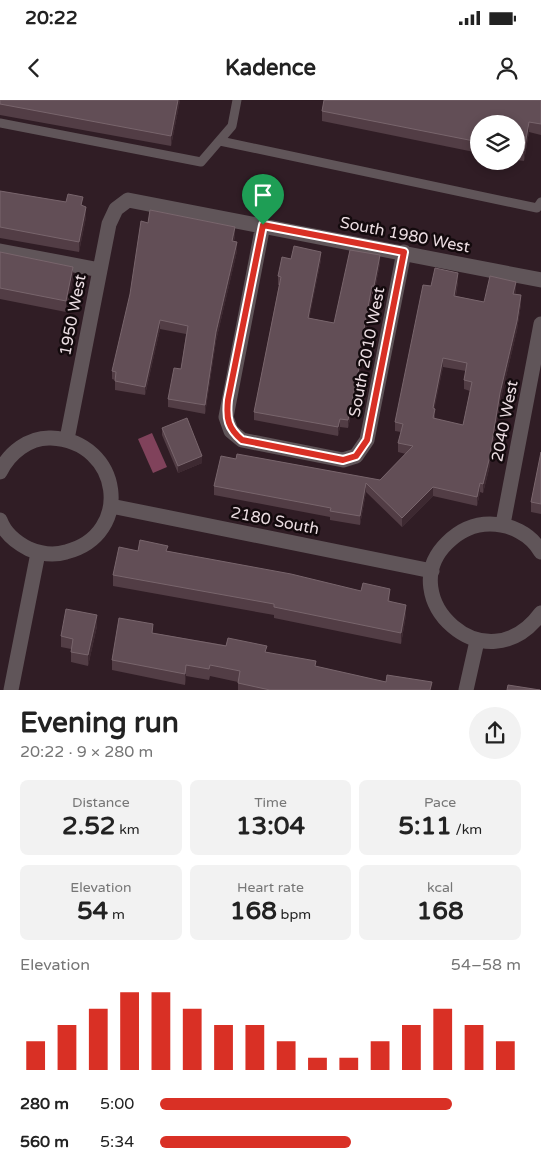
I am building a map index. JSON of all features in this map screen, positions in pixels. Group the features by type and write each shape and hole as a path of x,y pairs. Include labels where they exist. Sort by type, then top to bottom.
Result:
{"street":[{"name":"South 1980 West","path":"123,203 128,200 142,202 541,280"},
{"name":"1950 West","path":"66,439 111,216 123,203"},
{"name":"South 2010 West","path":"263,225 226,417 231,431 242,440 343,460 356,456 367,440 404,252"},
{"path":"0,251 100,270"},
{"name":"2040 West","path":"503,524 541,324"},
{"path":"0,472 5,461 22,446 43,438 66,439 86,448 102,464 110,484 111,506 104,524 92,539 76,550 57,555 38,553 17,543 2,526 0,520"},
{"name":"2180 South","path":"111,506 432,571"},
{"path":"541,552 524,533 503,524 479,524 458,533 441,549 432,571 432,594 441,616 458,632 477,641 503,640 524,631 541,613"},
{"path":"0,688 11,690 38,553"},
{"path":"466,690 477,641"}],"lane":[{"path":"0,123 201,162 232,126 237,100"},
{"path":"220,141 537,208 541,202"}],"shaded area":[{"path":"152,433 167,467 153,473 138,439"}],"building":[{"path":"0,100 178,100 171,136 0,104"},
{"path":"324,100 541,100 541,124 529,122 525,145 525,115 470,115 470,140 322,111"},
{"path":"0,191 66,202 68,194 83,197 81,205 86,207 79,242 0,227"},
{"path":"150,210 235,227 232,241 237,242 216,332 205,405 168,399 174,368 181,369 188,326 160,320 145,387 115,381 116,372 112,371 130,294 141,221 148,223"},
{"path":"294,246 321,252 308,318 334,323 350,250 380,255 374,286 372,286 364,329 367,330 348,420 340,419 338,427 254,412 281,277 278,276 282,257 291,259"},
{"path":"0,252 73,267 66,301 0,288"},
{"path":"435,268 458,273 454,296 484,302 490,276 516,282 513,294 521,295 517,321 500,393 489,460 483,484 480,483 477,497 433,487 402,518 366,483 360,516 330,511 331,508 214,486 221,456 236,459 237,454 380,480 413,446 398,443 403,424 395,422 423,285 431,286","holes":["443,358 467,363 464,380 472,382 463,425 433,418 435,409 433,408"]},
{"path":"187,418 202,456 178,466 162,428"},
{"path":"541,452 541,504 531,502"},
{"path":"140,540 168,546 166,551 291,574 361,591 363,583 390,589 388,601 406,605 401,633 274,607 274,604 113,575 119,547 138,551"},
{"path":"66,609 97,615 88,655 71,652 73,639 61,636"},
{"path":"119,618 153,624 152,633 226,646 228,638 267,646 265,652 316,661 315,666 386,682 387,675 432,682 430,690 270,690 238,683 240,671 210,665 209,669 186,665 185,674 112,660"},
{"path":"508,685 540,690 507,690"}],"route":[{"path":"263,225 404,252 367,440 356,456 343,460 242,440 231,431 226,417 228,400 263,225"}]}
